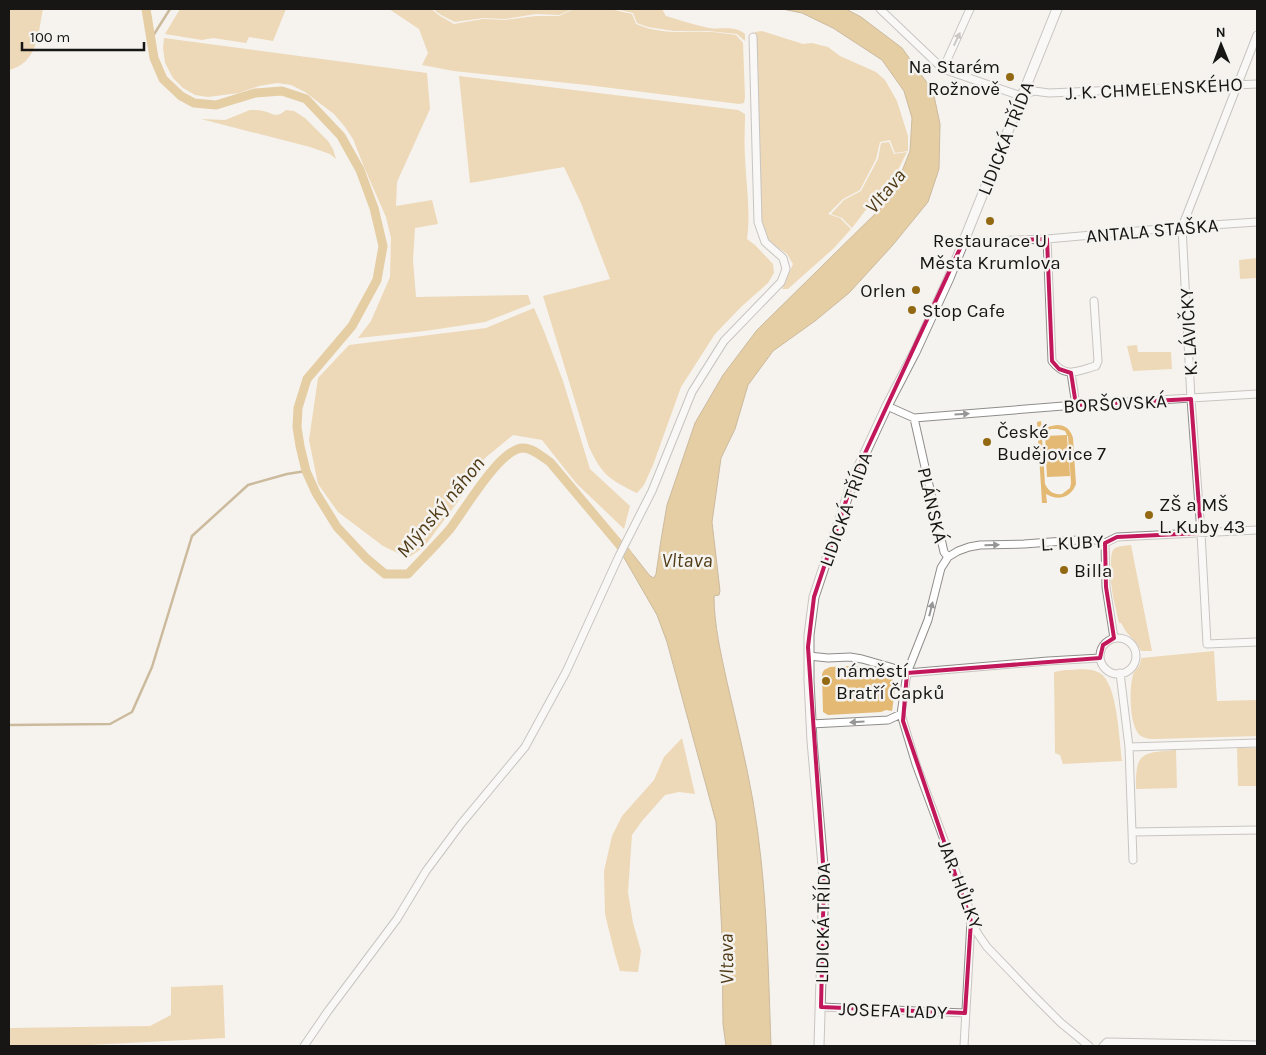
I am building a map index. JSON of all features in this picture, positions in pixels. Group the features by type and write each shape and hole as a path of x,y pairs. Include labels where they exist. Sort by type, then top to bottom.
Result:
{"street":[{"path":"880,9 943,69 1022,96"},
{"path":"943,69 970,9"},
{"name":"LIDICKÁ TŘÍDA","path":"819,1046 824,877 811,724 808,656 814,597 854,477 949,278 1056,9"},
{"name":"K. LÁVIČKY","path":"1257,35 1182,226 1207,644 1257,642"},
{"path":"304,1046 397,919 426,872 461,824 525,747 566,672 620,554 652,491 692,392 724,341 781,282 786,269 783,258 765,242 758,222 753,37"},
{"name":"J. K. CHMELENSKÉHO","path":"1022,96 1034,91 1049,93 1257,84"},
{"name":"ANTALA STAŠKA","path":"963,242 1047,239 1182,226 1257,222"},
{"path":"1047,239 1052,361 1058,369 1071,373 1096,366 1098,362 1094,301"},
{"path":"1071,373 1076,405"},
{"name":"BORŠOVSKÁ","path":"914,418 1076,405 1257,394"},
{"path":"887,406 914,418"},
{"name":"PLÁNSKÁ","path":"901,714 907,673 928,620 941,568 948,557 944,552 914,418"},
{"name":"L. KUBY","path":"948,557 969,547 980,546 1091,539 1105,544 1117,537 1257,530"},
{"path":"1105,544 1106,588 1114,638"},
{"path":"1114,638 1122,638 1129,642 1134,647 1136,654 1132,667 1120,673 1113,673 1107,670 1102,665 1100,658 1100,651 1103,645 1114,638"},
{"path":"808,656 862,659 907,673 1041,661 1100,658"},
{"path":"1120,673 1129,747 1133,860"},
{"path":"811,724 888,720 901,714"},
{"name":"JAR. HŮLKY","path":"901,714 916,764 968,905 971,920 978,934 987,947 1061,1023 1089,1046"},
{"path":"1129,747 1257,742"},
{"path":"1132,832 1257,830"},
{"path":"964,1046 971,920"},
{"name":"JOSEFA LADY","path":"820,1007 965,1013"},
{"path":"1103,1046 1107,1042 1257,1045"}],"highlighted area":[{"path":"1047,239 1052,361 1059,369 1071,373 1076,405 1191,399 1201,533 1117,537 1105,543 1106,587 1114,638 1103,645 1100,658 907,673 903,721 971,921 965,1013 821,1007 824,877 808,647 814,597 854,477 963,242"}],"shaded area":[{"path":"9,9 43,9 38,37 31,54 26,61 9,70"},
{"path":"180,9 286,9 273,41 249,37 246,43 213,38 202,40 165,34"},
{"path":"389,9 431,9 454,24 483,19 505,20 536,16 559,16 572,10 610,9 632,14 636,24 654,30 736,35 743,43 744,103 739,104 454,71 422,65 428,53 419,29"},
{"path":"433,9 573,9 559,15 536,14 505,19 483,18 455,22"},
{"path":"616,9 662,9 666,16 693,24 709,28 727,28 741,31 745,34 745,41 737,34 708,31 674,31 648,27 637,23 633,13"},
{"path":"762,31 803,44 812,43 828,47 840,56 876,72 885,80 897,101 908,136 908,151 895,153 890,140 880,142 876,159 860,190 843,199 828,214 840,218 851,229 834,248 788,289 782,289 793,264 787,254 771,243 761,222 757,153 757,43 755,32"},
{"path":"164,38 427,73 430,109 397,182 396,206 432,200 438,224 415,228 413,260 416,297 528,295 531,304 485,322 358,338 371,321 390,277 391,238 386,217 353,139 334,114 305,92 291,85 277,83 259,86 239,93 208,97 195,95 183,88 173,78 165,63"},
{"path":"459,76 738,110 745,114 747,239 773,264 774,273 768,283 715,334 681,387 653,465 644,485 637,493 608,476 598,464 589,447 543,296 610,279 581,203 564,167 470,183"},
{"path":"250,110 274,115 283,113 286,110 294,111 305,118 328,141 336,159 330,154 310,147 201,119 225,120"},
{"path":"889,142 894,154 907,152 882,194 852,228 842,218 831,214 844,200 861,191 878,159 881,143"},
{"path":"1257,258 1257,278 1240,279 1239,260"},
{"path":"534,308 563,381 590,469 630,506 624,529 576,483 542,440 513,435 485,458 459,500 424,547 408,558 383,546 338,512 318,484 309,440 318,378 349,345 486,328"},
{"path":"1137,345 1138,352 1171,352 1172,369 1133,371 1127,346"},
{"path":"1041,421 1042,431 1051,426 1064,426 1073,438 1076,484 1074,489 1064,497 1059,498 1046,494 1047,503 1042,503 1037,422","holes":["1051,429 1065,431 1067,435 1045,436 1046,454 1068,453 1068,436 1071,483 1070,488 1062,494 1052,492 1045,484 1042,437"]},
{"path":"1069,458 1070,476 1047,477 1046,459"},
{"path":"1131,545 1152,651 1141,651 1121,623 1119,623 1113,597 1109,567 1111,566 1112,552 1120,546"},
{"path":"1214,651 1217,701 1257,700 1257,736 1156,739 1141,736 1137,732 1132,717 1131,689 1133,675 1141,658"},
{"path":"830,667 870,667 884,671 889,675 895,687 892,711 828,715 823,712 822,674 824,670"},
{"path":"1092,670 1100,673 1106,679 1111,689 1117,714 1122,761 1063,764 1060,755 1055,753 1054,672"},
{"path":"682,738 695,794 679,792 665,795 632,835 628,892 633,923 641,951 638,972 620,971 605,914 604,871 612,836 622,816 654,780 664,757"},
{"path":"1237,748 1257,748 1257,786 1238,786"},
{"path":"1176,750 1177,788 1136,789 1137,767 1143,756 1156,752"},
{"path":"223,985 225,1038 70,1046 9,1046 9,1028 150,1026 171,1015 171,987"}],"water":[{"name":"Vltava","path":"782,9 846,9 861,17 902,48 933,91 940,124 939,169 928,202 892,246 849,293 815,321 773,351 748,385 735,429 721,458 712,522 720,591 719,595 714,596 715,618 722,661 744,756 758,831 766,923 771,1046 726,1046 723,1024 722,935 716,822 667,642 657,615 623,556 628,548 650,576 654,578 667,505 695,423 723,375 757,330 882,207 896,186 910,151 912,118 904,91 882,60 833,28 802,13"}],"waterway":[{"name":"Mlýnský náhon","path":"146,9 154,58 163,79 181,96 194,103 216,105 255,93 282,91 306,99 341,136 360,170 374,208 383,246 377,280 352,326 307,379 298,408 297,427 306,471 316,493 337,527 366,558 385,574 408,574 450,529 493,469 514,451 527,448 550,462 628,555"},
{"path":"151,39 170,9"},
{"path":"9,725 110,724 132,712 152,667 192,536 248,485 287,474 306,471"}],"place":[{"name":"Na Starém Rožnově","path":"1010,77"},
{"name":"Restaurace U Města Krumlova","path":"990,221"},
{"name":"Orlen","path":"916,290"},
{"name":"Stop Cafe","path":"912,310"},
{"name":"České Budějovice 7","path":"987,442"},
{"name":"ZŠ a MŠ L. Kuby 43","path":"1149,515"},
{"name":"Billa","path":"1064,570"},
{"name":"náměstí Bratří Čapků","path":"826,681"}]}
